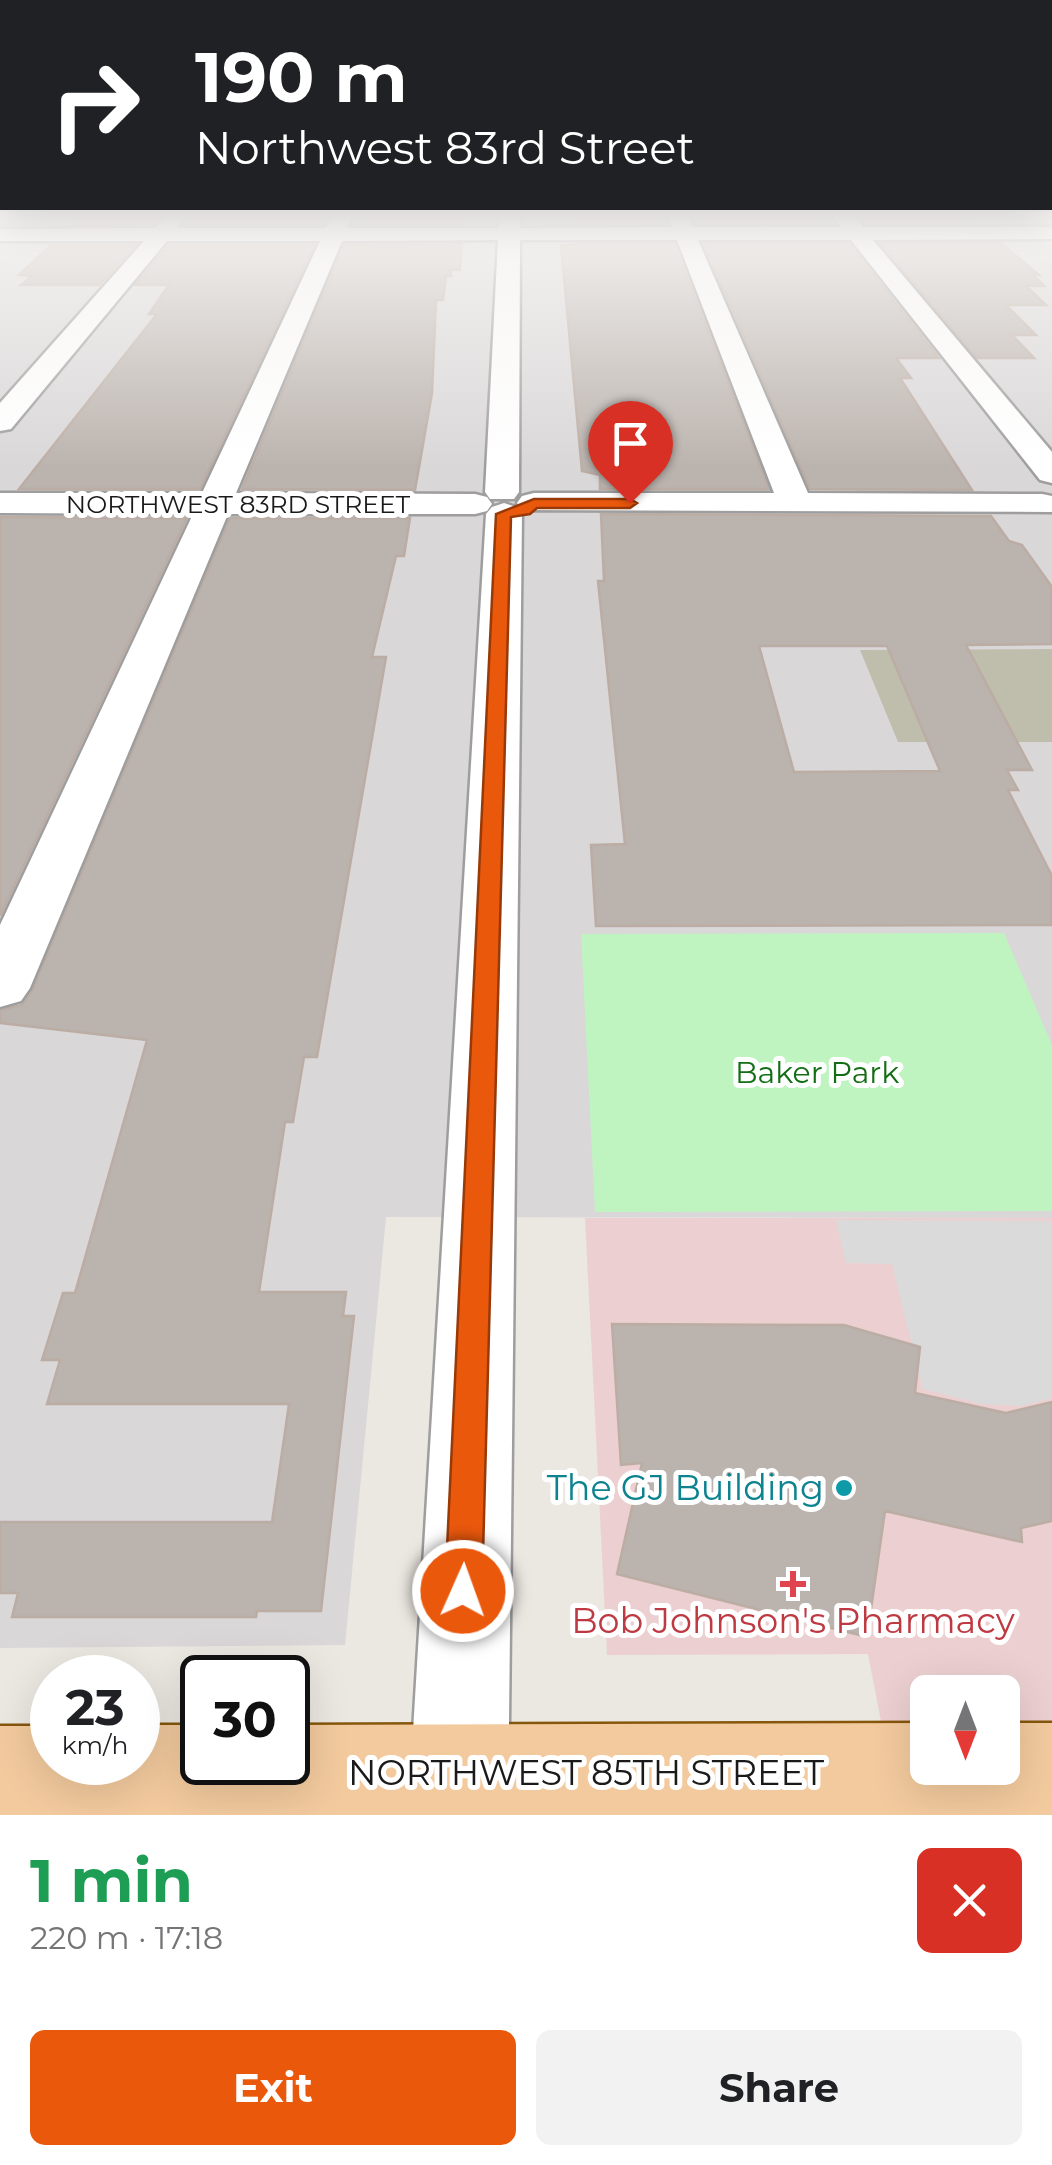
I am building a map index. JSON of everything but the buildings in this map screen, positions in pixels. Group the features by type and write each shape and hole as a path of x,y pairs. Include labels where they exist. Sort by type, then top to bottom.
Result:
{"main road":[{"name":"NORTHWEST 85TH STREET","path":"0,1775 458,1794 1052,1772"}],"street":[{"path":"0,422 104,299"},
{"path":"0,988 306,299"},
{"path":"458,1794 508,299"},
{"path":"711,299 795,504"},
{"path":"904,299 1050,495"},
{"name":"NORTHWEST 83RD STREET","path":"0,504 795,504 1050,495"}],"shaded area":[{"path":"0,299 1052,299 1052,1218 386,1217 345,1645 0,1648"},
{"path":"1052,649 1052,742 898,742 860,650"},
{"path":"585,1218 1052,1218 1052,1815 899,1815 868,1654 607,1655"},
{"path":"836,1220 1052,1221 1052,1398 1022,1406 981,1404 923,1389 892,1264 846,1263"}],"green space":[{"name":"Baker Park","path":"1004,933 1052,1045 1052,1211 595,1212 581,934"}],"place":[{"name":"The GJ Building","path":"844,1488"},
{"name":"Bob Johnson's Pharmacy","path":"793,1584"}],"route":[{"path":"463,1591 504,514 525,511 534,503 630,503"}]}
